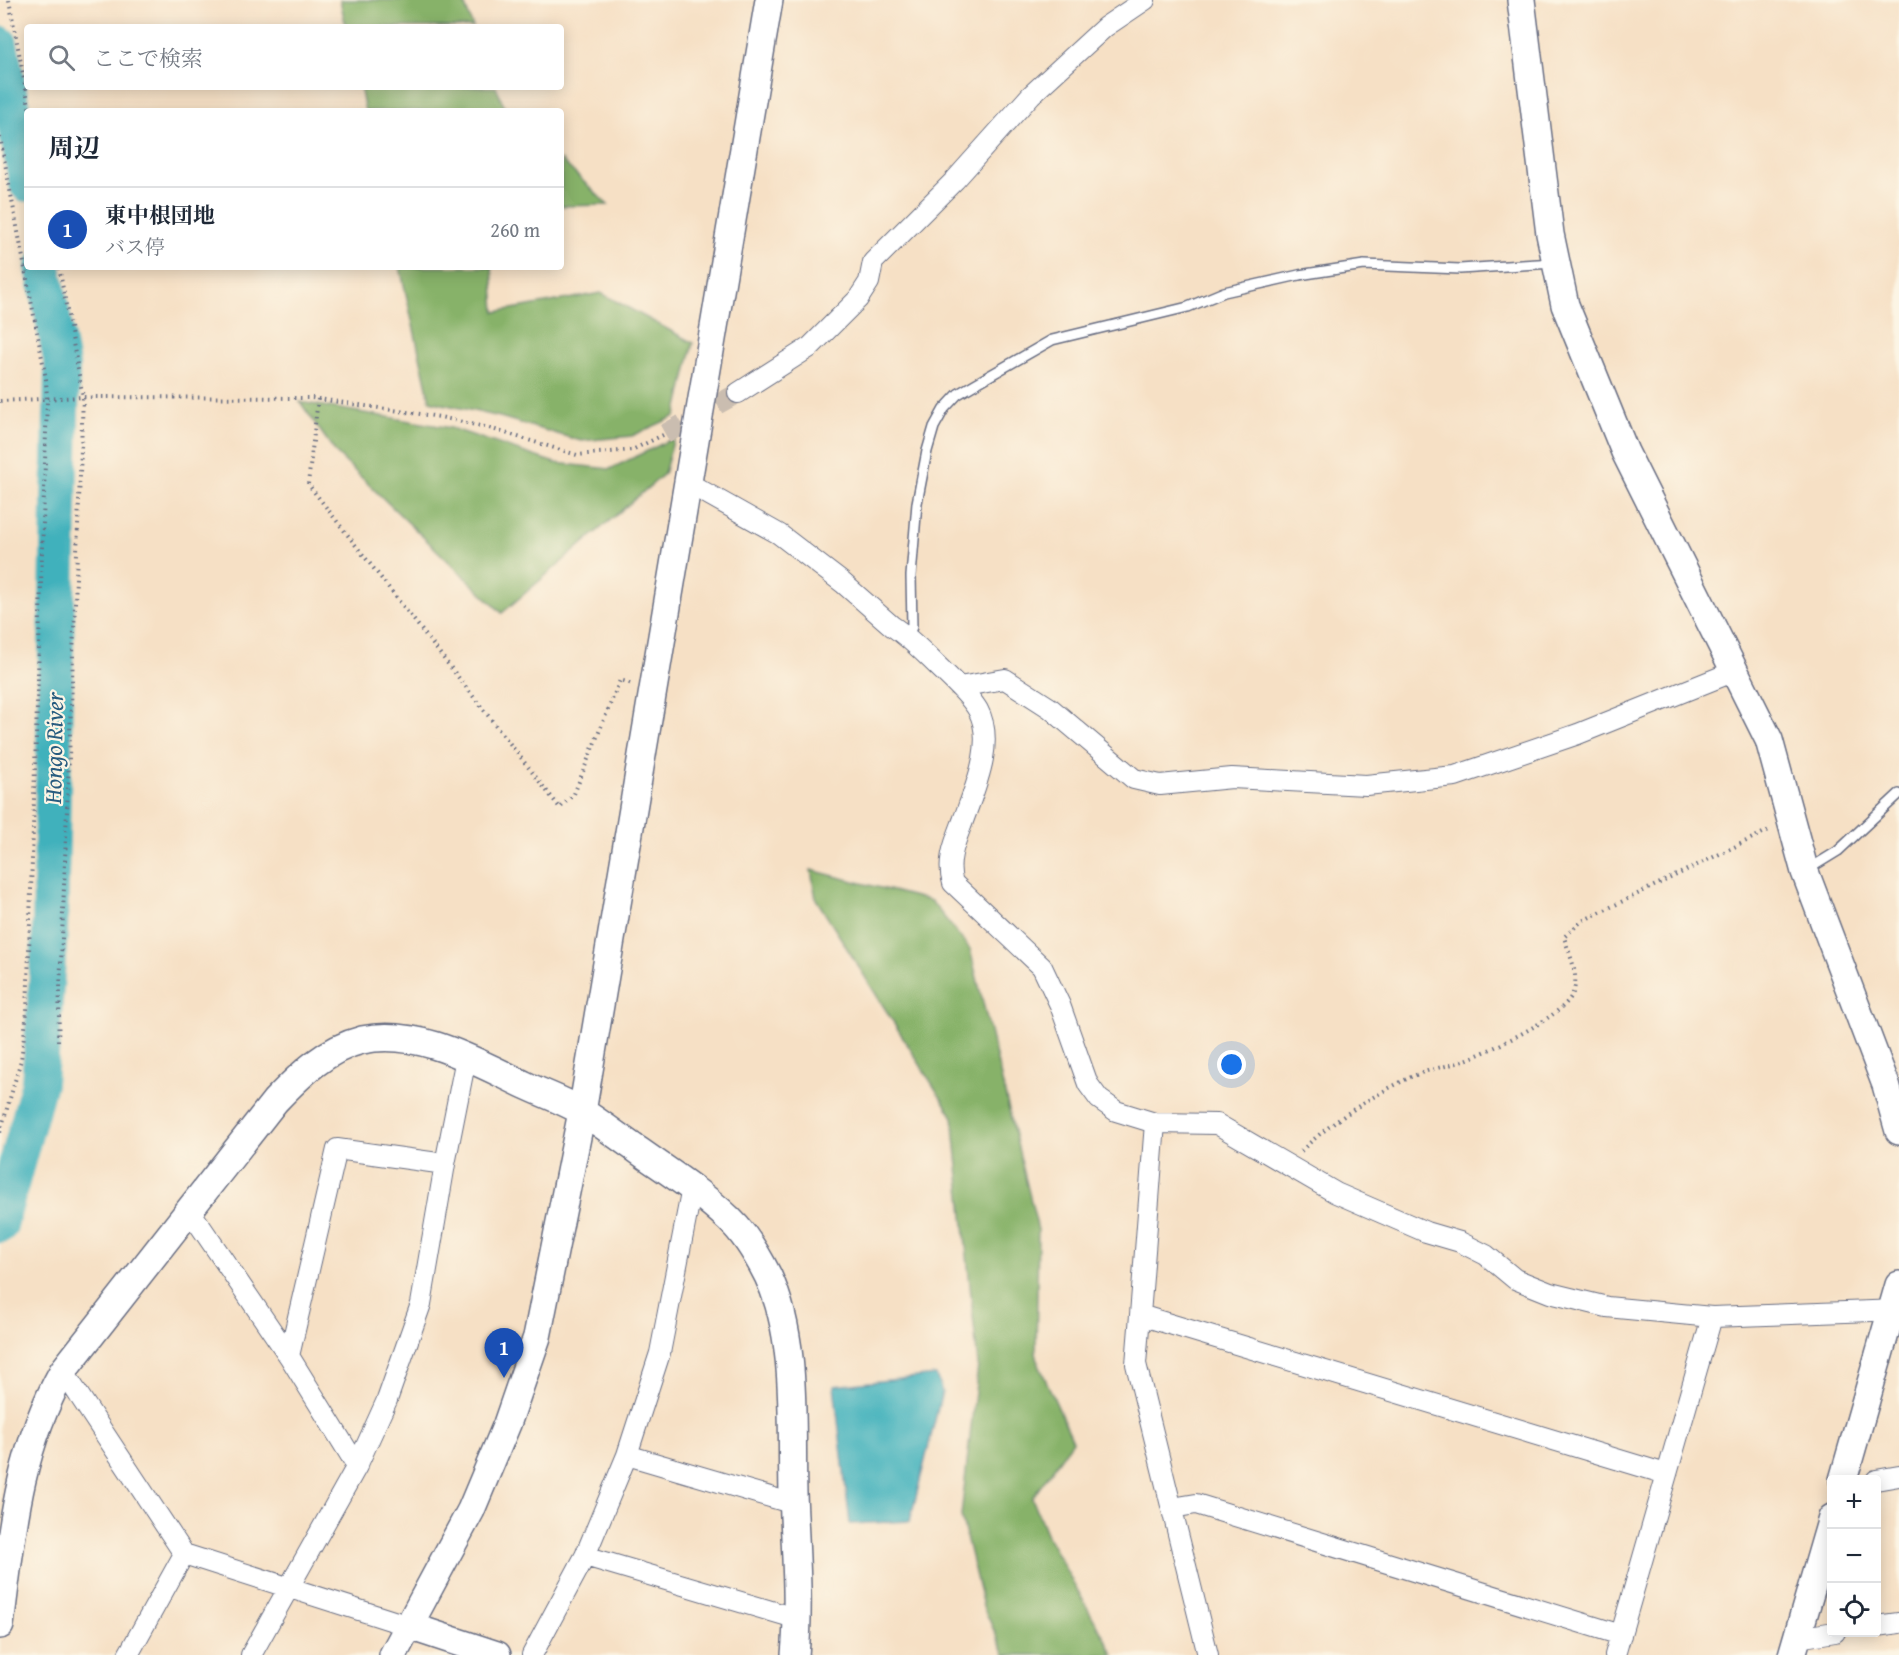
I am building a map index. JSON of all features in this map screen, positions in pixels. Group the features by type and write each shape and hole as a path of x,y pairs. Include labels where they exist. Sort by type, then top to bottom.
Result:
{"street":[{"path":"393,1655 471,1510 521,1385 544,1305 582,1112 769,0"},
{"path":"738,393 810,347 858,299 869,282 873,262 955,180 1031,95 1105,27 1145,0"},
{"path":"1521,0 1555,262 1564,305 1625,452 1769,740 1805,872 1886,1085 1899,1131"},
{"path":"688,483 779,534 908,636 959,687 978,710 982,723 982,763 951,852 949,871 953,883 1042,967 1060,1005 1088,1084 1099,1099 1116,1111 1155,1122 1217,1124 1346,1197 1426,1232 1460,1242 1486,1255 1515,1279 1550,1293 1607,1307 1712,1317 1897,1301 1851,1475"},
{"path":"959,687 1005,679 1050,708 1134,779 1160,785 1232,778 1366,785 1455,777 1578,734 1735,671"},
{"path":"0,1625 15,1507 25,1460 44,1406 63,1371 275,1101 304,1071 333,1051 363,1040 396,1038 430,1044 466,1058 582,1112 692,1188 731,1220 752,1247 768,1276 782,1313 788,1356 798,1619 795,1655"},
{"path":"251,1655 357,1466 387,1400 421,1304 466,1058"},
{"path":"1155,1122 1136,1364 1208,1655"},
{"path":"290,1356 337,1149 445,1164"},
{"path":"532,1655 585,1556 627,1455 660,1353 692,1188"},
{"path":"190,1211 290,1356 357,1466"},
{"path":"1140,1315 1164,1320 1666,1474"},
{"path":"1616,1655 1712,1317"},
{"path":"63,1371 184,1554 497,1655"},
{"path":"627,1455 794,1504"},
{"path":"1881,1479 1899,1476"},
{"path":"1172,1508 1196,1504 1621,1635"},
{"path":"1795,1646 1829,1529"},
{"path":"128,1655 184,1554"},
{"path":"585,1556 798,1619"},
{"path":"1881,1625 1899,1623"},
{"path":"1795,1646 1827,1635"}],"lane":[{"path":"908,636 912,627 910,576 917,503 927,451 934,427 944,409 958,394 975,384 1052,340 1188,307 1224,292 1299,274 1364,265 1460,269 1555,262"},
{"path":"1805,872 1838,851 1899,794"}],"path":[{"path":"9,0 24,79"},
{"path":"26,90 29,108"},
{"path":"0,138 24,264"},
{"path":"0,1133 21,1060 27,1012 47,401 46,379 25,270"},
{"path":"58,1041 83,397 60,270"},
{"path":"0,401 47,401 83,397 318,399 440,417 489,428 577,455 632,450 665,434"},
{"path":"318,399 308,484 560,808 574,794 620,680 653,691"},
{"path":"1288,1164 1317,1136 1413,1076 1462,1061 1544,1021 1562,1008 1573,994 1576,979 1564,937 1582,921 1671,879 1701,861 1790,821"}],"green space":[{"path":"340,0 463,0 472,24 345,24"},
{"path":"361,90 497,90 506,108 364,108"},
{"path":"564,163 608,205 564,206"},
{"path":"401,270 492,270 495,312 601,293 693,343 676,416 632,436 581,441 500,417 430,401"},
{"path":"300,402 451,428 555,463 610,469 674,438 664,474 502,613 336,453"},
{"path":"811,870 931,901 970,949 1038,1230 1036,1358 1073,1441 1032,1498 1048,1538 1114,1655 1005,1655 983,1606 961,1516 978,1365 953,1117 816,899"}],"water":[{"path":"936,1375 942,1392 910,1521 850,1524 834,1386"}],"waterway":[{"name":"Hongo River","path":"0,44 24,168"},
{"name":"Hongo River","path":"0,1225 39,1083 50,933 62,365 44,270"}],"tunnel":[{"path":"665,434 738,393"}],"place":[{"name":"東中根団地","path":"504,1378"}]}
